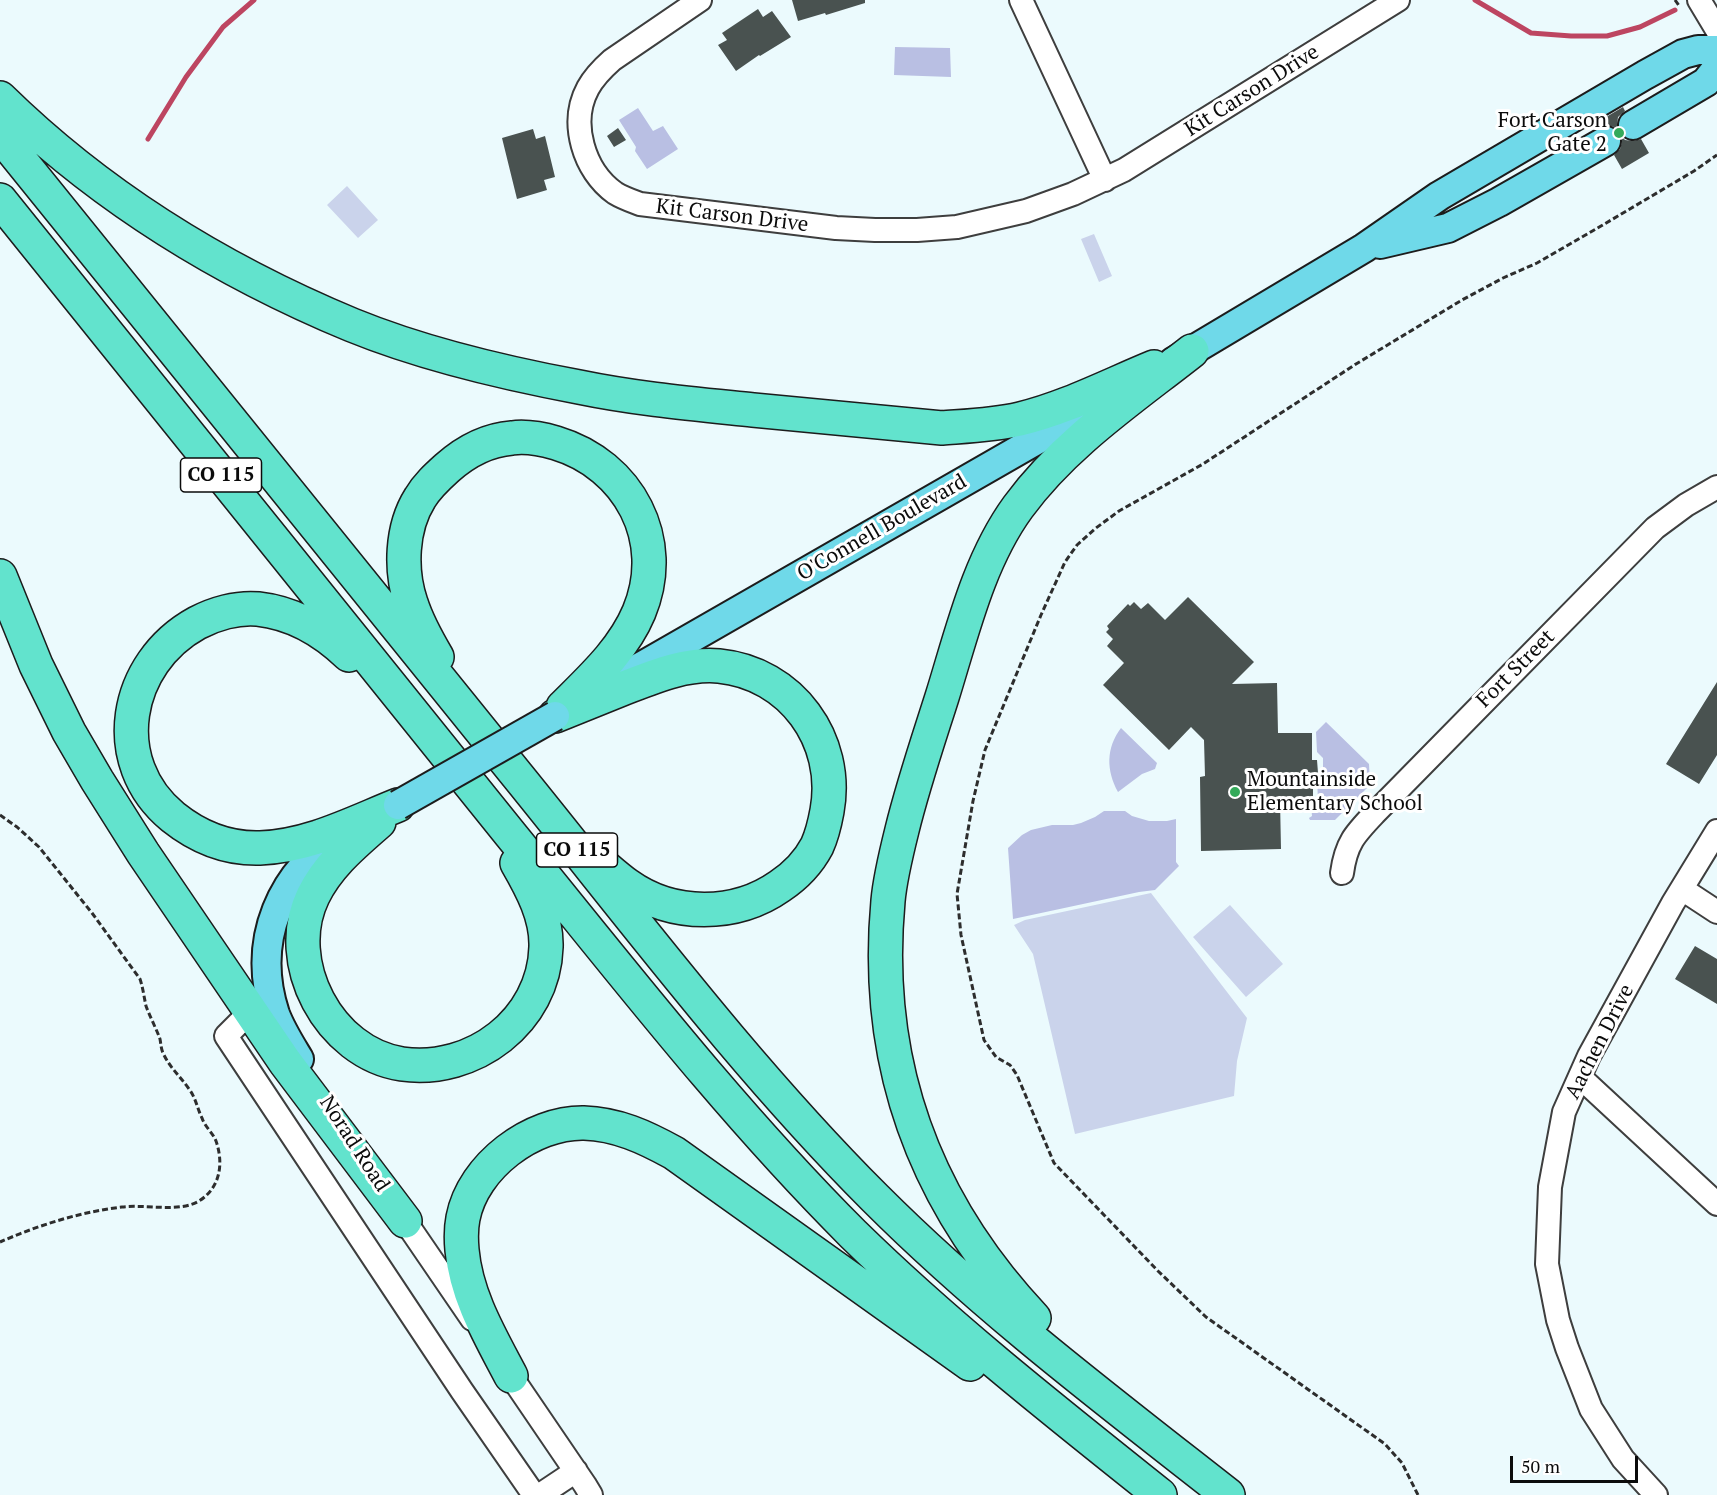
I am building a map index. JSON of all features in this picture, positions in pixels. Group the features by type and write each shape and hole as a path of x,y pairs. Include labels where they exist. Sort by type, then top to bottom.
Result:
{"highway":[{"path":"0,98 65,158 104,188 196,248 245,276 354,325 430,351 570,386 665,401 942,428 960,427 1020,419 1058,407 1192,351"},
{"name":"CO 115","path":"0,135 477,729 752,1066 794,1113 876,1199 928,1249 1041,1347 1229,1495"},
{"name":"CO 115","path":"0,200 442,751 763,1138 812,1192 895,1274 971,1340 1160,1495"},
{"path":"1192,351 1060,458 1017,508 1002,531 987,562 912,790 896,853 888,900 887,992 891,1037 911,1120 937,1182 968,1236 1009,1292 1036,1320 1229,1495"},
{"path":"477,729 425,636 411,603 405,575 405,546 408,523 419,498 436,477 460,457 484,444 512,438 543,440 570,447 594,460 612,474 627,492 639,514 650,559 640,611 625,639 606,663 555,716"},
{"path":"0,576 36,665 86,761 143,853 285,1062 405,1221"},
{"path":"398,805 319,838 290,845 259,848 232,846 213,841 184,826 163,809 143,781 130,738 131,715 138,689 149,667 167,645 187,629 211,616 255,609 280,613 305,622 334,641 442,751"},
{"path":"513,771 603,866 629,886 654,899 678,907 707,910 733,908 766,896 803,866 817,846 830,798 823,747 809,719 796,703 781,689 763,679 718,666 692,667 658,675 555,716"},
{"path":"398,805 323,876 304,922 302,949 307,976 318,1001 333,1023 350,1041 373,1055 400,1064 425,1066 450,1062 474,1054 491,1043 521,1015 535,994 544,970 546,945 542,916 531,887 478,794"},
{"path":"511,1376 482,1319 470,1291 464,1269 462,1249 464,1216 475,1188 492,1164 514,1146 534,1134 571,1124 620,1128 647,1138 674,1153 1152,1495"}],"main road":[{"name":"O'Connell Boulevard","path":"398,805 1192,351 1364,248 1439,196 1646,75 1683,54 1698,50 1717,50"},
{"path":"1633,125 1706,82 1717,68"},
{"path":"1646,75 1654,75 1666,82 1670,90 1669,104"},
{"path":"1525,145 1555,138 1566,139 1568,153 1560,166"},
{"name":"O'Connell Boulevard","path":"1364,248 1448,228 1499,202 1606,141"},
{"name":"Norad Road","path":"398,805 335,840 316,854 299,872 286,889 273,916 268,938 267,967 270,991 285,1037 405,1221"}],"street":[{"name":"Kit Carson Drive","path":"700,0 602,68 587,88 579,115 580,129 585,154 605,184 616,194 640,204 836,228 917,230 957,226 1026,212 1105,180 1398,0"},
{"path":"1021,0 1105,180"},
{"path":"1699,0 1717,30"},
{"name":"Fort Street","path":"1342,873 1349,843 1368,820 1655,528 1686,505 1717,487"},
{"name":"Aachen Drive","path":"1656,1495 1623,1459 1591,1409 1567,1348 1558,1320 1547,1264 1550,1187 1564,1112 1588,1056 1717,831"},
{"path":"1682,889 1717,912"},
{"path":"250,1012 226,1036 534,1495"},
{"path":"1580,1077 1717,1204"},
{"name":"Norad Road","path":"405,1221 591,1495"},
{"path":"540,1495 576,1471"}],"path":[{"path":"1418,1495 1402,1463 1385,1444 1206,1317 1158,1271 1054,1163 1017,1075 1010,1065 996,1057 984,1040 961,935 957,894 973,801 986,750 1041,615 1065,562 1077,545 1096,528 1119,511 1203,464 1366,358 1462,300 1537,263 1694,171 1717,155"},
{"path":"0,815 39,847 92,913 140,979 162,1051 174,1072 195,1097 202,1119 216,1142 220,1172 214,1188 197,1202 182,1206 121,1207 41,1226 0,1242"}],"shaded area":[{"path":"895,47 950,48 951,77 894,75"},
{"path":"638,108 653,131 663,126 678,149 647,169 619,120"},
{"path":"347,186 378,220 358,238 327,205"},
{"path":"1094,234 1112,276 1099,282 1081,239"},
{"path":"1326,722 1369,764 1370,785 1335,820 1310,820 1311,804 1318,801 1317,778 1323,773 1323,758 1317,752 1316,732"},
{"path":"1121,728 1157,763 1155,769 1142,774 1118,792 1111,776 1109,759 1113,743"},
{"path":"1104,811 1125,811 1132,816 1149,821 1176,819 1176,862 1179,866 1155,890 1013,919 1008,848 1031,830 1052,825 1081,823"},
{"path":"1151,893 1247,1018 1237,1061 1234,1096 1075,1134 1033,954 1014,925 1025,920"},
{"path":"1230,905 1283,964 1246,997 1193,937"}],"building":[{"path":"792,0 865,0 865,3 798,21"},
{"path":"758,9 763,17 772,11 791,37 736,71 718,45 727,40 722,33"},
{"path":"1623,107 1625,111 1618,117 1618,130 1607,125 1598,127 1596,123"},
{"path":"618,128 626,140 614,147 607,136"},
{"path":"533,129 536,139 545,136 555,177 544,180 547,190 517,199 502,138"},
{"path":"1621,136 1625,140 1641,139 1649,153 1622,169 1614,155 1620,149"},
{"path":"1188,597 1254,662 1232,684 1277,683 1278,733 1312,733 1312,760 1317,760 1318,773 1313,773 1313,799 1280,800 1281,849 1201,851 1200,777 1205,776 1204,740 1191,727 1169,750 1103,685 1124,663 1107,646 1113,639 1106,632 1109,629 1107,626 1128,604 1130,606 1134,602 1141,609 1148,603 1165,620"},
{"path":"1717,682 1717,755 1699,784 1666,764"},
{"path":"1695,946 1717,959 1717,1004 1675,979"}],"waterway":[{"path":"148,139 186,77 223,27 254,0"},
{"path":"1475,0 1531,33 1571,36 1607,36 1640,27 1675,10"}],"place":[{"name":"Fort Carson Gate 2","path":"1619,133"},
{"name":"Mountainside Elementary School","path":"1235,792"}]}
